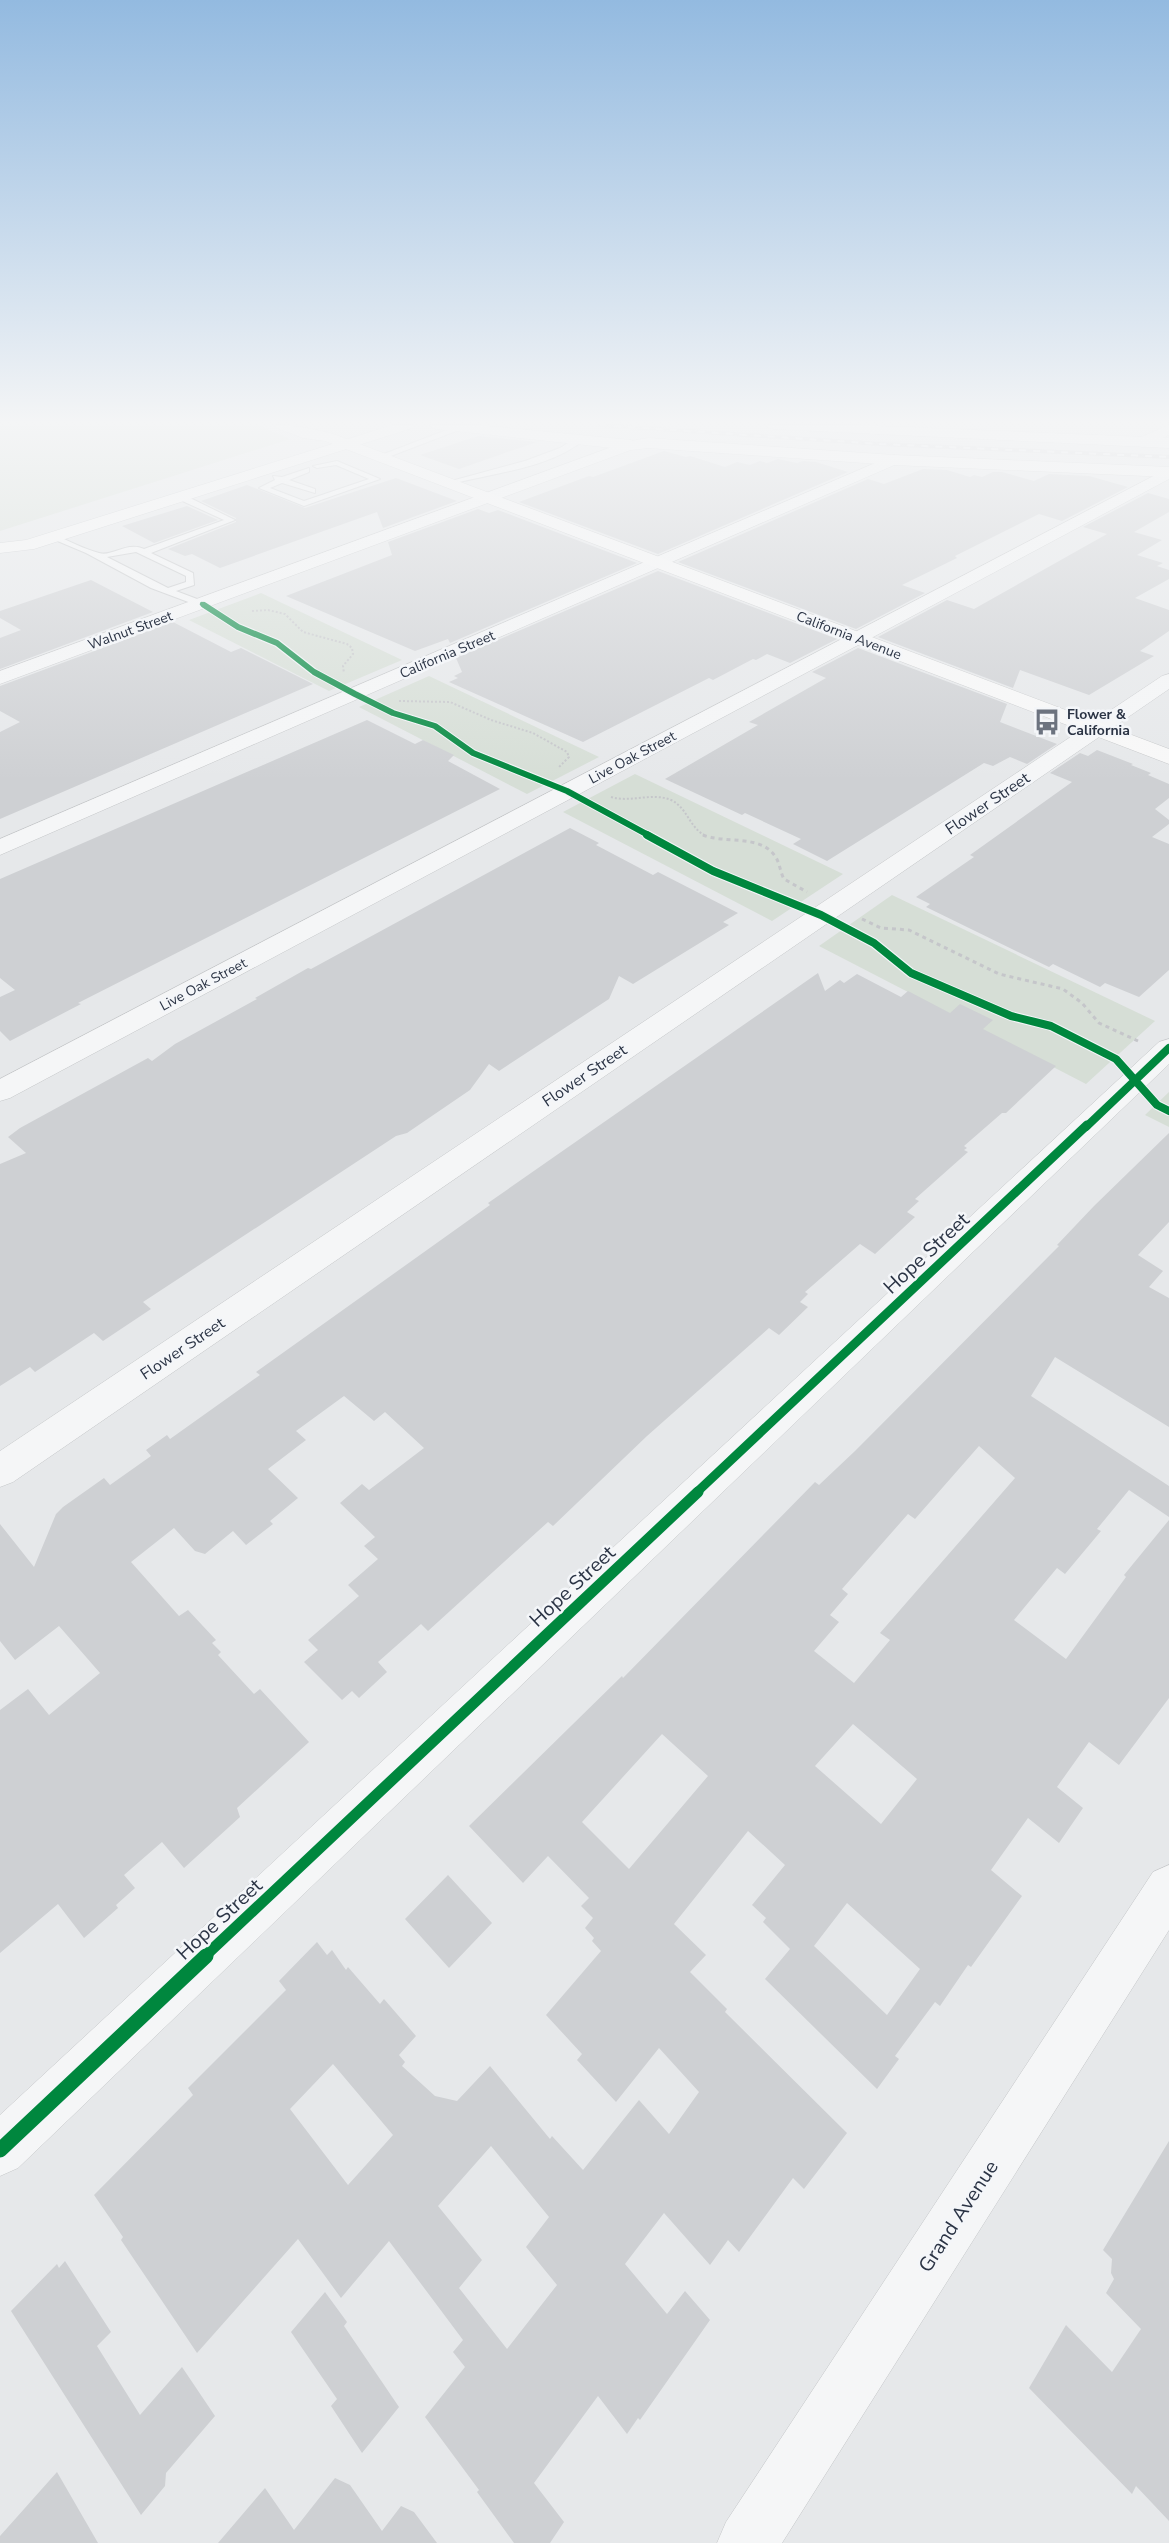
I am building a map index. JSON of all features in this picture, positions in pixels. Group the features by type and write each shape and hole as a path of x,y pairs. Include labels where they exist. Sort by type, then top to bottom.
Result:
{"street":[{"path":"0,547 32,544"},
{"name":"Walnut Street","path":"0,678 365,544"},
{"name":"California Avenue","path":"609,544 1169,757"},
{"name":"California Street","path":"0,848 700,544"},
{"name":"Live Oak Street","path":"0,1091 1034,544"},
{"name":"Flower Street","path":"0,1471 1169,680"},
{"name":"Hope Street","path":"0,2150 1156,1046"},
{"name":"Grand Avenue","path":"747,2543 1169,1888"}],"lane":[{"path":"68,544 99,557 154,586 210,601"},
{"path":"145,552 167,544"},
{"path":"99,557 123,550 137,549 190,575 191,583 171,590"}],"path":[{"path":"210,601 246,611 268,610 285,614 303,632 347,644 352,648 354,654 341,670 346,676 369,688 402,702 450,702 491,720 533,733 564,748 569,755 559,767 561,772 622,800 657,797 676,802 684,807 693,828 699,833 718,840 754,843 764,847 777,857 781,874 786,881 835,906 881,928 909,930 999,974 1063,989 1082,1002 1099,1023 1156,1046"}],"shaded area":[{"path":"261,593 402,660 329,691 189,620"},
{"path":"429,676 599,757 527,794 359,707"},
{"path":"635,774 843,874 772,921 563,812"},
{"path":"892,895 1155,1021 1086,1084 819,946"},
{"path":"1169,1092 1169,1127 1145,1115"}],"building":[{"path":"181,544 288,544 220,568 192,554 185,556 168,549"},
{"path":"389,544 586,544 637,563 450,643 448,639 415,651 286,596 392,555"},
{"path":"630,544 682,544 658,554"},
{"path":"720,544 980,544 955,556 957,558 902,585 925,593 856,629 678,562"},
{"path":"1090,544 1156,544 1137,555 1163,563 1157,566 1169,570 1169,579 1135,598 1169,610 1169,631 1140,651 1154,656 1089,695 1020,670 1013,688 878,637 947,600 974,609"},
{"path":"658,571 837,639 790,663 767,654 756,660 753,659 713,680 709,678 583,742 449,682 458,678 454,676 462,672 456,658"},
{"path":"91,580 153,612 0,669 0,638 21,630 0,618 0,611"},
{"path":"173,622 231,652 241,648 313,684 0,819 0,732 20,722 0,711 0,686"},
{"path":"858,648 1007,704 1000,722 1057,744 1027,764 1010,757 993,766 984,763 827,861 793,844 801,839 745,813 742,815 665,779 758,725 749,722 826,678 812,672"},
{"path":"367,720 415,744 423,740 454,755 448,761 500,789 78,1003 81,1004 10,1041 0,1031 0,997 15,990 0,978 0,879"},
{"path":"1097,750 1133,764 1131,765 1151,773 1148,775 1169,784 1169,798 1155,809 1169,820 1169,824 1152,837 1169,844 1169,970 1139,997 1105,983 1100,987 1053,964 1049,967 926,907 930,904 916,897 974,857 970,855 1072,782 1050,773 1080,753 1088,756"},
{"path":"570,828 599,843 596,845 653,875 658,872 738,913 723,922 729,925 633,984 619,976 609,999 499,1071 489,1064 470,1090 407,1133 396,1136 143,1302 151,1309 103,1341 94,1333 35,1372 30,1367 0,1386 0,1164 26,1153 8,1137 20,1128 148,1058 152,1061 175,1044 308,968 311,969"},
{"path":"818,973 825,991 840,980 844,983 857,974 901,997 908,991 950,1013 960,1004 993,1020 983,1029 1056,1066 1006,1113 1002,1113 964,1146 967,1148 964,1150 968,1152 915,1199 919,1201 907,1212 915,1217 875,1254 860,1244 805,1292 808,1294 800,1302 808,1307 779,1335 769,1328 647,1436 553,1526 548,1522 428,1631 421,1624 378,1662 387,1672 359,1698 352,1691 342,1700 304,1662 318,1650 308,1640 359,1596 348,1585 378,1559 364,1546 375,1537 340,1503 362,1484 369,1490 424,1448 385,1412 374,1421 344,1396 296,1431 306,1440 268,1469 298,1498 270,1521 273,1524 246,1545 233,1531 205,1554 195,1551 174,1528 131,1562 179,1616 188,1610 216,1640 212,1643 221,1652 218,1655 254,1694 260,1689 309,1742 237,1808 240,1817 184,1868 162,1842 124,1875 135,1888 116,1905 118,1908 84,1938 58,1904 0,1953 0,1710 28,1689 49,1715 100,1673 59,1626 15,1660 0,1641 0,1524 34,1567 56,1514 63,1507 104,1478 110,1485 151,1456 146,1450 167,1435 170,1439 260,1375 256,1372 490,1205 488,1203"},
{"path":"1169,1133 1169,1222 1138,1255 1163,1271 1149,1287 1169,1298 1169,1427 1055,1357 1031,1396 1169,1486 1169,1517 1129,1490 1097,1529 1101,1531 1065,1574 1057,1568 1014,1620 1066,1659 1126,1577 1124,1575 1169,1520 1169,1698 1119,1765 1089,1742 1057,1787 1083,1808 1059,1843 1028,1818 991,1870 1022,1896 971,1967 968,1965 940,2006 935,2002 895,2056 899,2059 877,2089 765,1979 790,1949 763,1922 766,1918 752,1905 785,1865 748,1831 674,1924 706,1955 690,1972 727,2009 725,2012 847,2133 804,2189 793,2178 739,2252 728,2240 710,2265 664,2213 625,2264 667,2314 685,2291 710,2320 640,2420 638,2418 627,2434 598,2396 534,2483 564,2522 550,2543 514,2543 477,2492 479,2490 425,2417 465,2367 453,2352 463,2340 389,2241 341,2298 298,2239 197,2353 121,2240 123,2237 94,2195 193,2095 188,2088 286,1990 279,1981 317,1942 327,1955 332,1950 346,1970 348,1967 380,2004 384,1999 416,2036 399,2055 405,2062 402,2066 435,2096 457,2101 490,2066 550,2139 552,2136 583,2170 639,2100 669,2134 699,2092 659,2048 616,2102 577,2060 582,2054 546,2015 601,1951 585,1928 593,1918 581,1906 589,1898 548,1856 523,1883 469,1826 622,1676 623,1678 815,1482 819,1485 855,1451 1059,1246 1057,1245","holes":["979,1446 1015,1478 880,1633 890,1640 854,1683 814,1651 839,1622 830,1615 848,1594 842,1589 908,1514 915,1519","853,1724 917,1779 881,1824 815,1766","662,1734 708,1776 629,1869 582,1822","847,1903 920,1969 887,2015 814,1946","333,2064 393,2135 348,2185 290,2109","491,2146 549,2217 526,2247 557,2285 507,2349 459,2288 482,2260 438,2206"]},
{"path":"448,1875 492,1923 449,1968 405,1919"},
{"path":"1169,2141 1169,2521 1136,2486 1132,2494 1029,2388 1066,2325 1112,2372 1141,2329 1106,2293 1114,2279 1111,2273 1112,2259 1103,2250"},
{"path":"65,2261 111,2332 97,2346 140,2415 182,2367 215,2416 166,2473 165,2486 141,2515 11,2311 57,2264 59,2268"},
{"path":"325,2292 347,2322 344,2326 399,2407 362,2453 331,2406 337,2399 291,2332"},
{"path":"57,2472 98,2543 0,2543 0,2536"},
{"path":"335,2478 350,2485 382,2531 401,2506 414,2512 437,2543 218,2543 265,2488 294,2530"}],"cycle path":[{"path":"202,604 238,627 277,643 314,672 355,694 393,713 435,726 473,753 567,791 713,871 821,915 874,943 911,973 1011,1016 1051,1026 1116,1059 1157,1105 1169,1111"},
{"path":"0,2150 1169,1048"}],"place":[{"name":"Flower & California","path":"1047,722"}]}
